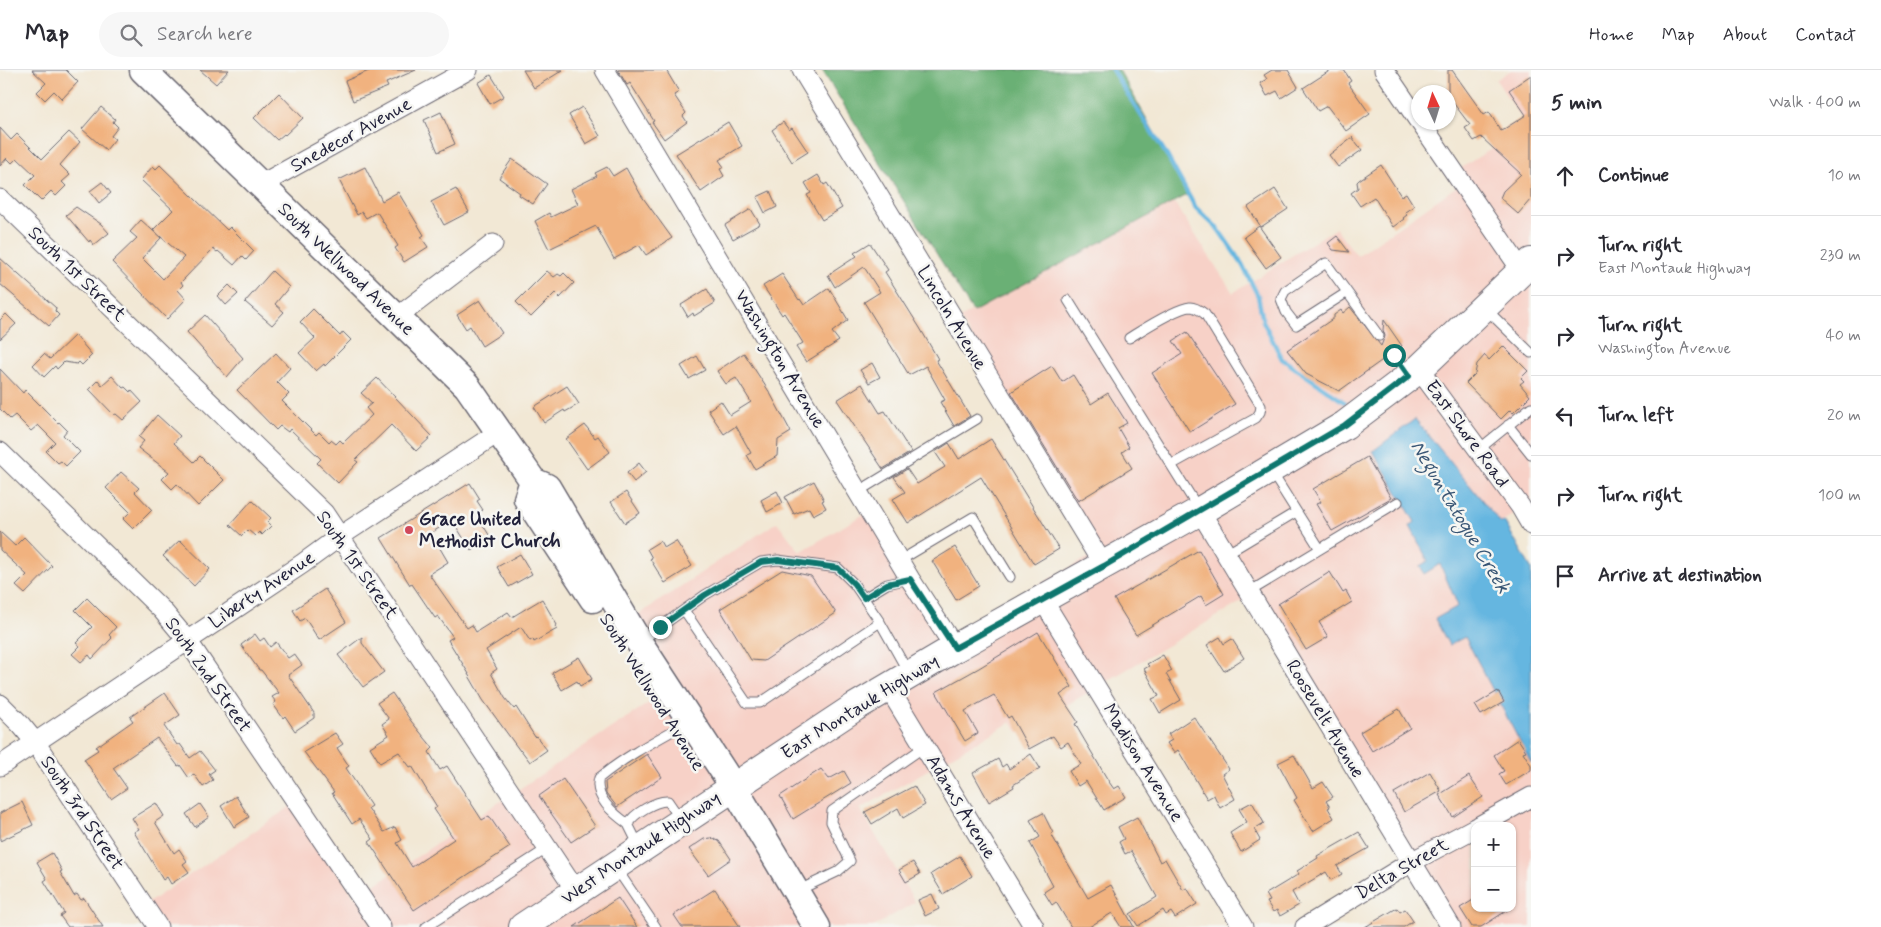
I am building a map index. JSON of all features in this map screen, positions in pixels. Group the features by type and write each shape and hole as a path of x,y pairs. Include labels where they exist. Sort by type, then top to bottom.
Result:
{"main road":[{"name":"South Wellwood Avenue","path":"143,70 466,386 533,481 547,487 676,729 726,791 800,927"},
{"name":"East Montauk Highway","path":"726,791 855,707 955,648 1200,511 1345,425 1407,367 1484,307 1526,266"},
{"name":"South Wellwood Avenue","path":"627,638 726,791 796,891 817,927"},
{"name":"West Montauk Highway","path":"539,920 576,891 726,791"}],"street":[{"name":"Snedecor Avenue","path":"260,185 468,70"},
{"name":"Washington Avenue","path":"605,70 910,579 955,648"},
{"name":"Lincoln Avenue","path":"802,70 1104,566"},
{"path":"1384,70 1411,109"},
{"path":"1426,130 1526,266"},
{"name":"South 1st Street","path":"0,199 324,512 576,891"},
{"path":"396,318 493,244"},
{"name":"East Shore Road","path":"1407,367 1478,450 1526,502 1531,525"},
{"name":"Liberty Avenue","path":"0,766 302,564 339,537 499,432"},
{"name":"South 2nd Street","path":"0,452 162,610 187,640 381,927"},
{"name":"Roosevelt Avenue","path":"1200,511 1451,927"},
{"name":"Madison Avenue","path":"1042,599 1243,927"},
{"name":"Adams Avenue","path":"899,681 924,747 1034,927"},
{"name":"South 3rd Street","path":"0,704 21,724 35,742 158,927"},
{"path":"1486,822 1531,797"},
{"name":"Delta Street","path":"1305,927 1412,862 1471,830"}],"lane":[{"path":"1346,293 1296,325 1286,312 1281,299 1285,291 1326,263 1379,336"},
{"path":"1068,300 1200,511"},
{"path":"1129,338 1177,311 1190,307 1198,309 1205,314 1261,406 1256,418 1172,465"},
{"path":"1484,307 1531,353"},
{"path":"1478,450 1531,407"},
{"path":"859,491 977,419"},
{"path":"1508,426 1531,454"},
{"path":"1270,470 1320,549"},
{"path":"1249,592 1398,502"},
{"path":"1226,554 1296,512"},
{"path":"900,561 973,516 1010,577"},
{"path":"627,638 684,610 705,595 761,562 778,560 838,568 854,584 880,622 899,681"},
{"path":"864,598 887,584 910,579"},
{"path":"684,610 747,703 760,704 880,622"},
{"path":"640,849 628,824 615,815 598,791 597,784 599,778 611,768 676,729"},
{"path":"796,891 837,872 850,861 831,822 832,811 924,747"},
{"path":"628,824 632,817 661,800 668,801 682,821"},
{"path":"426,927 548,848"},
{"path":"614,866 656,927"}],"shaded area":[{"path":"1511,70 1531,70 1531,499 1501,523 1415,419 1373,451 1415,522 1410,526 1428,561 1421,566 1424,573 1440,564 1458,607 1435,620 1449,645 1465,636 1531,763 1531,927 1459,927 1255,594 1019,733 1011,722 860,809 915,902 873,927 165,927 148,903 293,805 355,898 673,687 632,619 777,522 800,552 866,513 943,638 1100,551 960,318 1174,202 1233,293 1336,228 1357,256 1466,180 1458,170 1527,126 1496,80"}],"green space":[{"path":"822,70 1119,70 1189,194 973,312"}],"water":[{"path":"1415,419 1501,523 1504,521 1531,568 1531,763 1465,637 1449,645 1435,619 1458,606 1440,564 1424,574 1420,566 1428,561 1410,526 1415,522 1373,451"}],"building":[{"path":"32,70 66,70 78,82 62,99 54,91 45,100 37,92 46,83"},
{"path":"200,70 229,70 216,84"},
{"path":"371,70 416,70 386,83 388,87 353,101 345,81"},
{"path":"523,70 563,70 534,88"},
{"path":"618,70 666,70 679,92 674,95 686,113 683,116 687,122 664,139 630,83 627,85"},
{"path":"1272,70 1288,70 1298,87 1281,98 1277,91 1267,96 1260,83 1267,79 1264,75"},
{"path":"1331,70 1344,70 1351,81 1348,83 1370,114 1346,131 1327,106 1318,111 1303,88"},
{"path":"1448,70 1452,70 1484,115 1489,112 1501,131 1526,115 1509,90 1531,75 1531,199 1518,214 1500,198 1503,191 1521,174 1481,137 1474,141 1465,128 1470,125 1456,107 1456,85 1448,85"},
{"path":"491,75 504,96 490,104 478,83"},
{"path":"279,93 303,118 277,140 254,118"},
{"path":"101,107 115,119 113,122 118,127 111,136 115,139 106,150 82,129"},
{"path":"582,107 600,136 586,144 569,115"},
{"path":"441,112 455,144 438,152 424,120"},
{"path":"728,122 742,146 719,160 724,167 720,169 724,176 701,192 676,154"},
{"path":"783,122 789,130 792,128 808,152 792,162 772,130"},
{"path":"0,128 11,140 17,134 42,159 69,132 80,142 60,165 70,175 62,182 66,186 56,196 51,191 41,201 25,185 35,175 17,158 12,163 7,158 0,166"},
{"path":"1352,137 1362,150 1338,167 1329,155"},
{"path":"512,159 547,184 533,204 499,178"},
{"path":"160,165 227,230 230,227 254,251 246,260 242,256 234,265 213,249 181,282 183,285 178,290 186,299 167,319 112,262 137,238 130,232 141,220 161,238 142,258 163,279 184,257 153,230 173,210 141,180 153,166 156,169"},
{"path":"1381,165 1401,196 1406,193 1414,206 1405,212 1407,215 1404,219 1393,227 1374,197 1360,206 1351,193 1358,188 1357,182 1359,180"},
{"path":"365,167 382,201 398,192 424,235 421,237 428,247 404,262 395,248 398,246 377,212 366,218 362,212 357,215 339,180"},
{"path":"607,167 613,176 626,168 641,195 672,238 646,255 639,245 614,259 596,226 549,249 535,221 549,213 551,217 578,204 571,189 597,176 595,173"},
{"path":"818,175 824,185 827,183 842,208 822,220 807,195 811,193 805,183"},
{"path":"102,182 111,193 99,203 90,191"},
{"path":"456,189 469,212 444,225 431,202"},
{"path":"1275,189 1288,209 1261,227 1248,207"},
{"path":"770,191 777,207 765,213 757,197"},
{"path":"76,207 101,224 109,233 94,245 90,240 89,242 66,215"},
{"path":"751,209 760,224 733,239 725,225"},
{"path":"1259,226 1281,257 1266,268 1244,237"},
{"path":"1337,236 1349,252 1333,250 1328,243"},
{"path":"870,243 888,270 885,272 920,328 938,359 936,360 970,416 954,426 940,402 945,400 926,366 909,375 864,302 880,292 864,267 835,287 828,275 857,256 854,253"},
{"path":"0,258 56,308 55,311 59,315 49,326 0,284"},
{"path":"272,271 289,287 275,304 284,312 272,325 245,302"},
{"path":"547,271 554,277 558,274 561,276 564,273 574,283 560,298 555,293 531,317 516,302"},
{"path":"782,274 804,305 829,288 848,320 832,332 839,341 806,362 796,347 803,343 784,313 782,315 763,286"},
{"path":"229,285 238,294 226,305 218,296"},
{"path":"707,289 715,303 694,316 693,313 688,317 681,305"},
{"path":"480,300 502,333 482,346 470,326 466,329 457,315"},
{"path":"1350,307 1381,346 1385,336 1383,330 1384,320 1402,346 1397,350 1391,350 1388,356 1339,391 1306,374 1287,350 1334,318 1334,315 1341,310 1343,313"},
{"path":"313,309 340,336 343,332 351,340 325,366 324,364 316,371 299,353 315,338 300,322"},
{"path":"6,314 16,324 0,339 0,320"},
{"path":"205,315 243,358 227,377 187,332"},
{"path":"1187,332 1235,404 1190,432 1152,373 1182,354 1173,341"},
{"path":"75,335 92,355 82,365 79,362 77,364 64,362 57,369 55,366 44,377 33,365 44,354 50,359"},
{"path":"1503,346 1528,371 1521,378 1524,381 1520,384 1530,396 1513,413 1510,410 1501,419 1466,383 1475,374 1477,364 1485,355 1489,360"},
{"path":"276,353 290,368 277,382 289,394 282,401 316,435 319,432 329,442 331,440 336,444 340,440 343,443 372,415 366,408 372,403 361,393 377,378 432,436 416,451 391,425 355,460 358,462 338,483 317,463 321,459 290,429 288,432 280,426 276,430 237,390"},
{"path":"744,353 770,393 791,432 778,440 777,456 755,469 747,455 751,453 736,426 724,434 708,410 721,401 730,415 751,402 736,378 726,384 717,371"},
{"path":"697,356 705,370 689,379 681,366"},
{"path":"872,363 880,377 869,383 860,370"},
{"path":"1052,366 1062,382 1073,375 1091,404 1108,393 1127,423 1118,428 1129,447 1122,452 1132,468 1078,501 1011,392"},
{"path":"0,369 23,393 25,390 67,430 63,435 80,452 66,466 61,461 58,463 46,451 55,442 38,425 31,431 15,415 10,419 0,409"},
{"path":"112,376 123,388 125,387 130,392 131,390 142,402 123,420 116,414 114,415 89,389 98,380 102,385"},
{"path":"862,384 880,413 885,411 911,452 883,469 837,400"},
{"path":"567,386 579,404 565,412 564,410 544,423 534,407"},
{"path":"157,415 180,436 174,443 194,462 200,456 224,480 198,506 177,484 172,489 162,479 169,472 138,448 144,441 139,437"},
{"path":"585,425 595,438 598,436 610,452 587,469 566,439"},
{"path":"991,439 1059,549 1034,564 981,477 908,523 893,499 905,492 894,477 907,469 917,484 945,467 935,452 949,443 959,459"},
{"path":"1367,457 1391,498 1332,531 1316,504 1321,502 1313,489"},
{"path":"639,463 646,472 634,482 627,473"},
{"path":"121,472 139,488 135,492 152,510 133,529 123,519 130,512 106,488"},
{"path":"814,481 826,508 813,515 809,508 794,514 785,497"},
{"path":"470,483 480,499 477,501 483,510 476,514 491,538 471,550 452,520 431,533 448,562 429,574 467,628 472,625 476,632 508,612 512,617 542,599 557,625 555,626 557,629 534,642 533,639 530,641 521,627 486,650 497,669 491,673 505,698 514,709 516,707 535,737 547,750 530,762 483,700 448,640 453,637 438,616 435,618 412,584 410,585 381,538"},
{"path":"777,491 783,503 767,512 761,500"},
{"path":"626,492 640,513 625,523 611,502"},
{"path":"252,500 271,518 267,522 271,526 262,535 259,532 255,536 248,530 242,536 230,525"},
{"path":"0,532 15,546 24,537 52,566 25,594 16,586 27,575 0,550"},
{"path":"180,540 210,569 194,586 163,556"},
{"path":"660,541 664,548 676,541 692,566 665,583 650,559 652,558 647,549"},
{"path":"955,547 979,586 956,600 932,561"},
{"path":"1199,550 1224,594 1206,605 1201,596 1136,635 1114,599"},
{"path":"520,554 532,574 509,587 497,567"},
{"path":"782,570 811,576 836,613 764,661 751,660 720,609"},
{"path":"1330,572 1343,593 1346,591 1352,602 1319,622 1328,637 1306,650 1278,604"},
{"path":"325,589 346,622 319,640 305,618 300,621 293,610"},
{"path":"87,598 116,627 109,635 112,638 92,659 89,655 81,662 72,654 80,646 76,643 92,627 75,610"},
{"path":"1038,632 1072,687 1060,695 1078,722 1075,724 1109,782 1114,789 1119,786 1126,797 1104,810 1086,781 1078,786 1069,771 1081,764 1068,742 1061,747 1053,736 1029,749 1011,716 1008,718 994,695 965,711 978,733 965,741 936,692"},
{"path":"255,634 260,641 264,638 270,647 276,642 288,658 294,654 302,665 288,675 314,713 314,718 295,731 285,716 283,718 273,704 276,702 272,697 279,693 241,645"},
{"path":"362,637 362,643 384,672 363,687 338,655"},
{"path":"1220,637 1224,644 1232,639 1244,658 1224,671 1207,645"},
{"path":"1163,655 1172,671 1166,674 1181,700 1160,713 1152,699 1159,696 1144,669 1149,666 1147,664"},
{"path":"579,657 592,679 580,686 577,681 562,690 552,673"},
{"path":"1498,691 1504,702 1481,715 1475,705"},
{"path":"165,693 180,715 164,726 177,745 180,744 190,758 200,751 215,770 209,774 213,780 203,787 194,774 189,778 157,738 113,768 127,788 111,799 84,759 98,750 96,747 133,721 130,717"},
{"path":"392,693 411,721 433,748 429,752 440,770 447,766 482,820 489,816 510,847 414,910 369,842 373,839 359,819 352,824 332,793 334,792 304,752 335,733 343,744 337,748 349,766 346,768 371,806 368,808 384,832 395,827 402,840 397,843 412,867 454,839 434,809 437,807 412,766 410,767 399,752 380,763 370,747 389,735 382,724 389,719 377,703"},
{"path":"1399,709 1410,728 1372,751 1360,732"},
{"path":"1194,717 1229,769 1222,774 1235,799 1220,808 1214,795 1207,799 1178,750 1174,753 1167,743 1172,740 1168,734"},
{"path":"1518,739 1526,751 1523,752 1531,765 1531,770 1506,785 1499,774 1504,771 1494,755"},
{"path":"647,754 662,777 617,807 606,793 605,782"},
{"path":"1031,754 1040,768 989,802 973,773 998,759 1002,767 1006,764 1009,769"},
{"path":"1294,755 1313,788 1323,782 1333,797 1326,801 1334,818 1313,831 1294,800 1297,798 1278,763"},
{"path":"821,769 829,779 844,771 851,783 793,819 780,796"},
{"path":"1430,772 1441,791 1404,812 1394,793"},
{"path":"1469,776 1483,797 1453,817 1439,795"},
{"path":"563,779 595,826 571,842 539,796"},
{"path":"914,786 925,805 903,818 898,808 872,824 865,812"},
{"path":"236,796 249,817 234,827 221,806"},
{"path":"22,802 33,825 0,841 0,813"},
{"path":"1252,802 1264,823 1254,829 1260,840 1241,852 1230,833 1247,822 1239,809"},
{"path":"156,803 164,816 155,822 174,853 179,849 187,861 183,864 189,872 171,884 167,877 163,880 134,832 139,829 132,818"},
{"path":"200,804 209,817 195,827 186,814"},
{"path":"1043,813 1053,833 1051,834 1088,898 1111,885 1134,927 1121,927 1112,913 1089,927 1071,927 1056,902 1052,905 1044,892 1053,886 1030,843 1040,837 1030,820"},
{"path":"1137,817 1160,862 1165,859 1183,890 1187,888 1197,904 1175,918 1171,912 1166,915 1163,910 1138,926 1130,914 1157,897 1131,851 1125,854 1119,842 1124,839 1118,827"},
{"path":"1359,832 1369,848 1337,866 1342,874 1331,880 1326,872 1292,892 1299,905 1280,916 1277,910 1273,912 1267,902 1270,901 1266,894 1299,874 1297,871 1318,858 1317,856"},
{"path":"711,838 719,841 731,859 708,875 689,849 704,839"},
{"path":"52,853 62,871 60,872 74,896 77,894 81,900 84,898 103,927 68,927 60,916 64,913 44,881 47,879 37,862"},
{"path":"960,856 972,876 943,894 931,874"},
{"path":"913,862 920,874 906,882 899,870"},
{"path":"715,889 740,927 682,927 674,915"},
{"path":"932,894 939,909 925,916 918,900"},
{"path":"618,898 637,927 574,927"},
{"path":"1471,901 1471,912 1505,912 1481,927 1472,927 1460,908"},
{"path":"1397,908 1400,912 1405,909 1413,921 1404,927 1365,927"}],"waterway":[{"name":"Neguntatogue Creek","path":"1112,70 1166,154 1195,207 1218,229 1242,264 1258,296 1263,321 1282,359 1344,402"}],"place":[{"name":"Grace United Methodist Church","path":"409,530"}],"route":[{"path":"660,627 705,595 761,562 778,560 838,568 854,584 864,598 887,584 910,579 955,648 1104,566 1345,425 1409,376 1394,355"}]}
